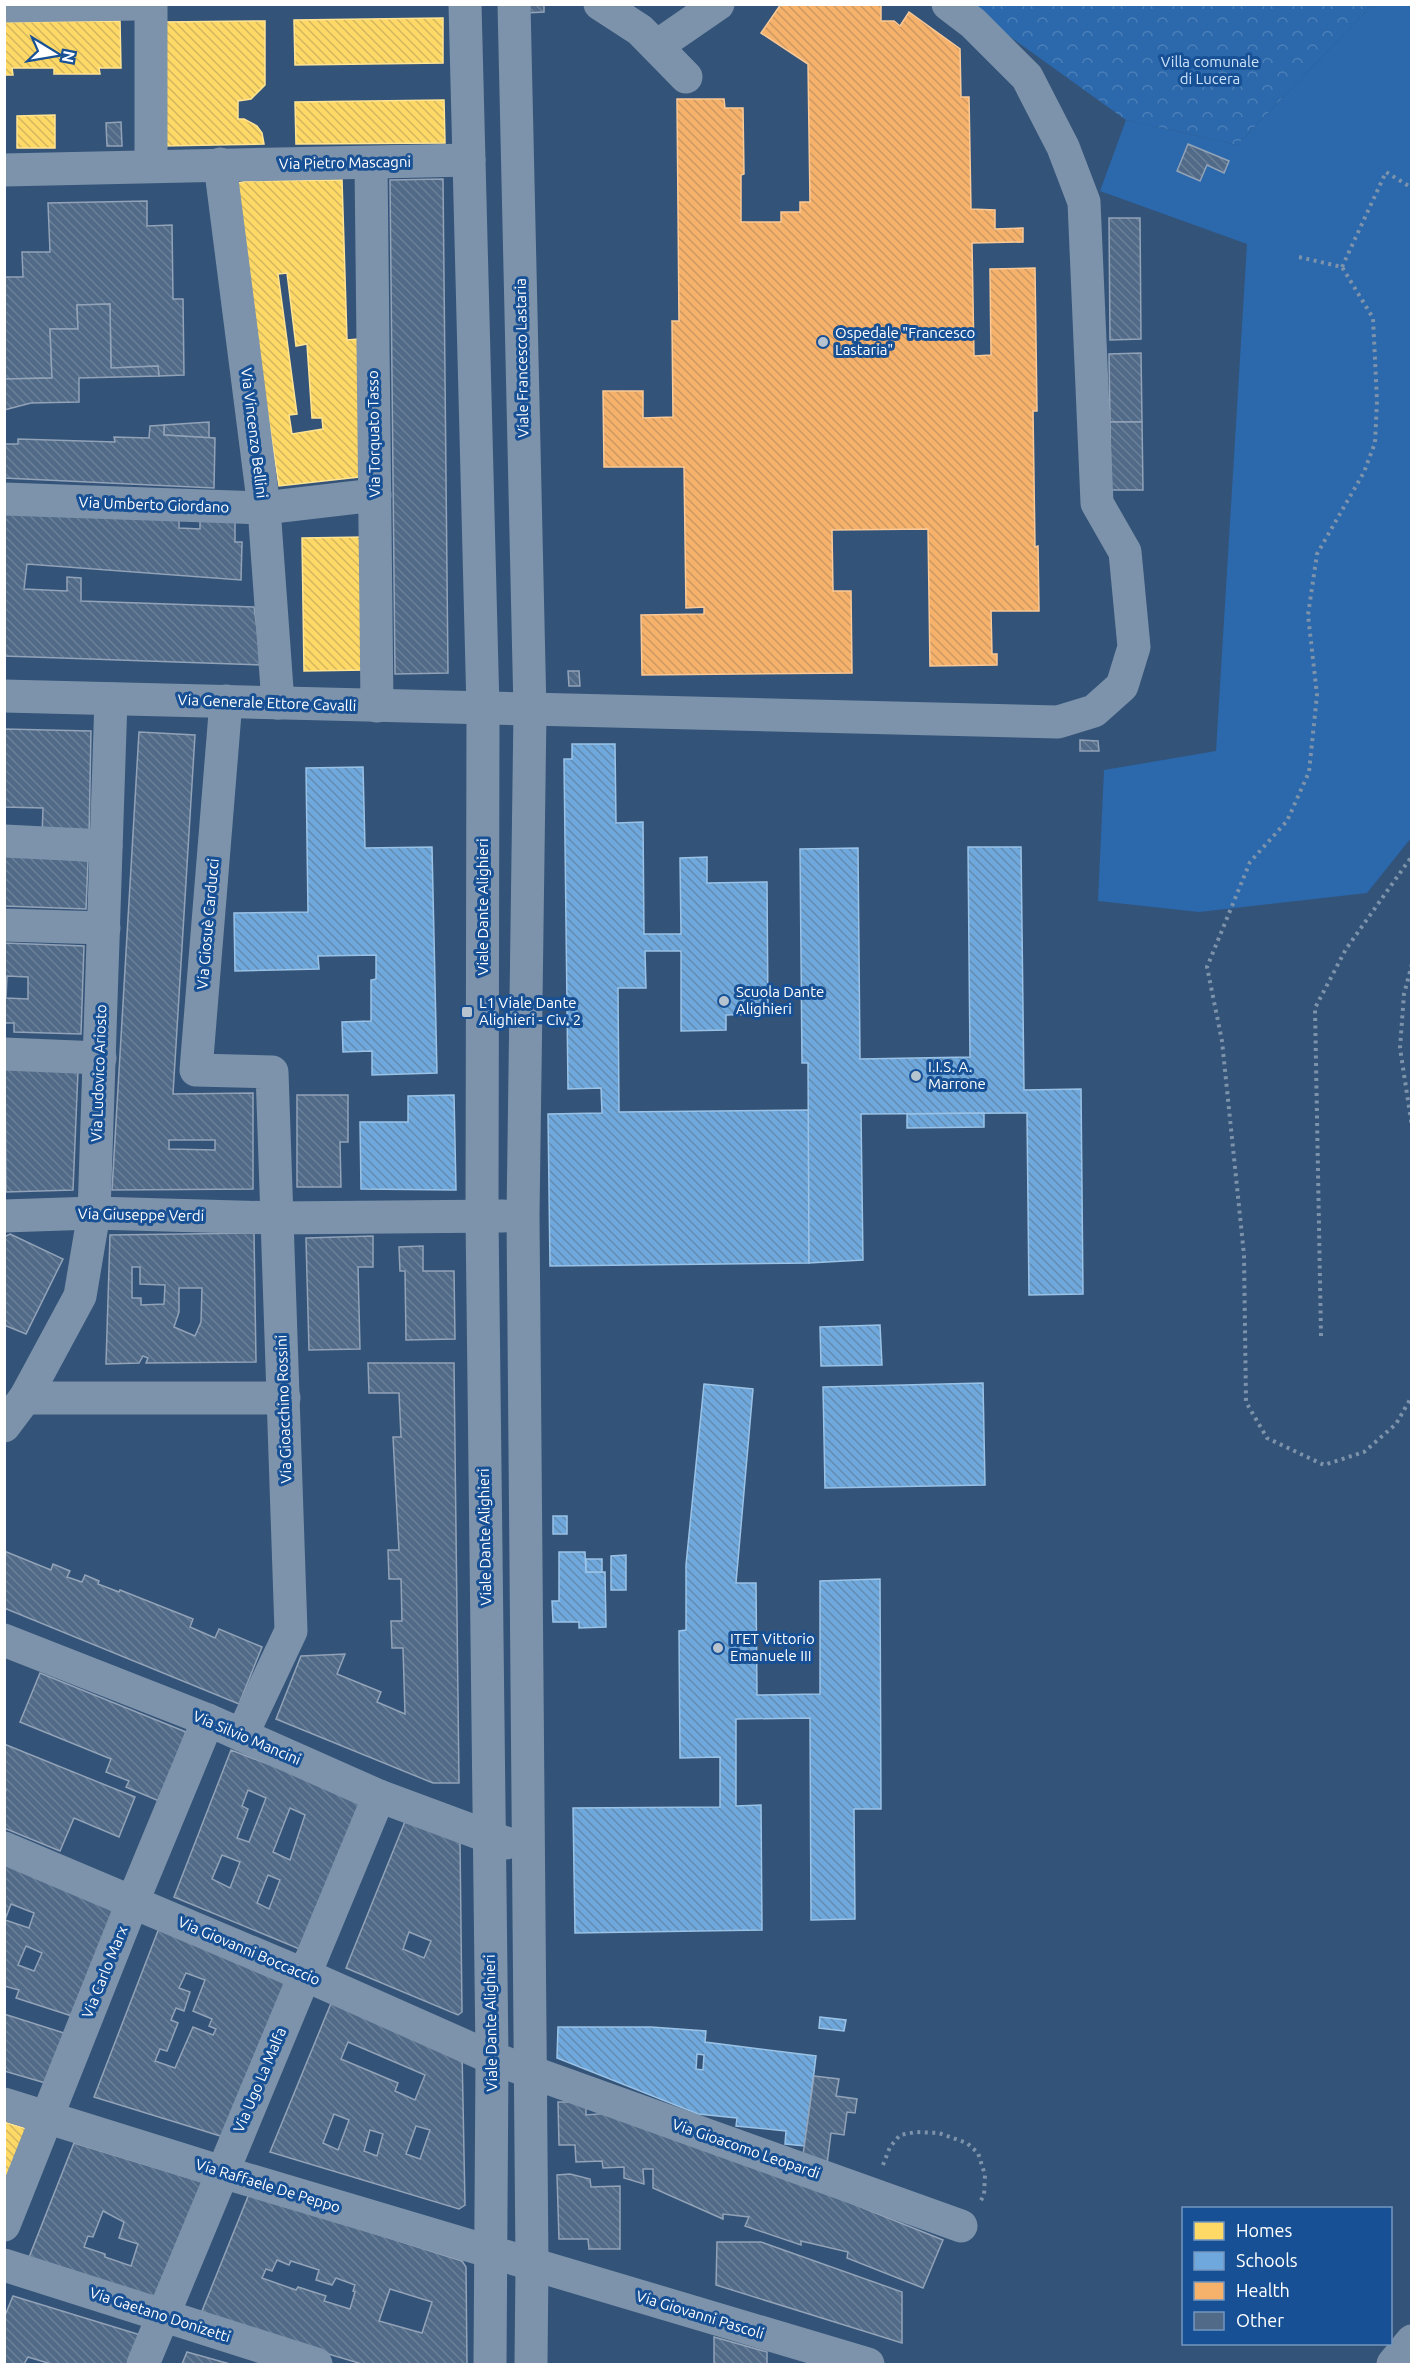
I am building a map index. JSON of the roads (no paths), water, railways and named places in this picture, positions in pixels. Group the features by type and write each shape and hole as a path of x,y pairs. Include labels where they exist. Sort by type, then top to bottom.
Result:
{"main road":[{"path":"1392,2364 1412,2342"}],"street":[{"path":"4,6 138,4"},
{"path":"151,4 151,166"},
{"path":"465,4 483,709"},
{"name":"Viale Francesco Lastaria","path":"514,4 530,711"},
{"path":"600,4 640,30 686,76"},
{"path":"657,46 718,4"},
{"name":"Via Generale Ettore Cavalli","path":"4,696 530,711 1058,722 1094,711 1122,686 1134,647 1125,552 1097,503 1084,202 1064,147 1027,77 974,23 948,4"},
{"name":"Via Pietro Mascagni","path":"4,170 469,160"},
{"name":"Via Torquato Tasso","path":"371,163 377,706"},
{"name":"Via Vincenzo Bellini","path":"220,164 264,508 278,703"},
{"name":"Via Umberto Giordano","path":"4,499 264,508 375,495"},
{"name":"Via Ludovico Ariosto","path":"4,1426 25,1398 80,1296 94,1213 111,699"},
{"name":"Via Giosuè Carducci","path":"226,701 196,1070 272,1072"},
{"name":"Viale Dante Alighieri","path":"483,709 482,1216 492,2058 490,2364"},
{"path":"530,711 523,1216 531,2364"},
{"path":"4,841 106,846"},
{"path":"4,925 104,928"},
{"path":"4,1054 100,1058"},
{"name":"Via Gioacchino Rossini","path":"242,1735 291,1631 272,1072"},
{"name":"Via Giuseppe Verdi","path":"4,1216 94,1213 277,1218 523,1216"},
{"path":"25,1398 284,1398"},
{"name":"Via Silvio Mancini","path":"4,1640 208,1720 379,1796 528,1850"},
{"name":"Via Carlo Marx","path":"4,2225 208,1720"},
{"name":"Via Ugo La Malfa","path":"143,2364 379,1796"},
{"name":"Via Giovanni Boccaccio","path":"4,1848 133,1901 530,2073"},
{"name":"Via Gioacomo Leopardi","path":"530,2073 961,2226"},
{"name":"Via Raffaele De Peppo","path":"4,2104 532,2265"},
{"name":"Via Gaetano Donizetti","path":"4,2265 316,2364"},
{"name":"Via Giovanni Pascoli","path":"532,2265 868,2364"}],"place":[{"name":"Ospedale \"Francesco Lastaria\"","path":"823,342"},
{"name":"Scuola Dante Alighieri","path":"724,1001"},
{"name":"L1 Viale Dante Alighieri - Civ. 2","path":"467,1012"},
{"name":"I.I.S. A. Marrone","path":"916,1076"},
{"name":"ITET Vittorio Emanuele III","path":"718,1648"}],"park label":[{"name":"Villa comunale di Lucera","path":"1210,70"}]}
